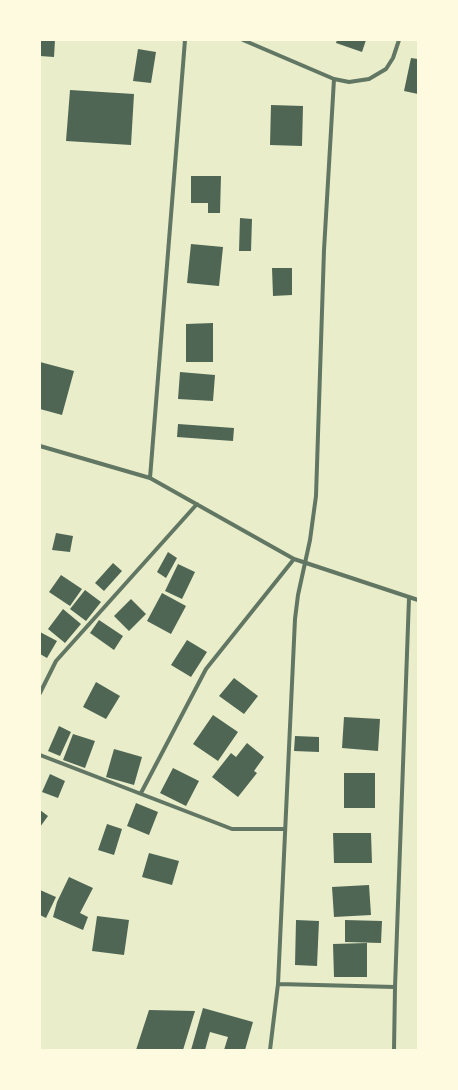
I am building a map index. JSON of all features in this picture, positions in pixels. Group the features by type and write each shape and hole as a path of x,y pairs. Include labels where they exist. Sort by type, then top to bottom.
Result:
{"street":[{"path":"150,478 185,40"},
{"path":"243,40 334,79 349,82 369,79 386,69 393,58 399,40"},
{"path":"270,1050 278,984 295,619 298,595 314,520 318,469 324,250 334,79"},
{"path":"40,446 150,478 294,559 418,600"},
{"path":"40,693 56,661 197,504"},
{"path":"141,793 206,669 294,559"},
{"path":"394,1050 409,598"},
{"path":"40,755 232,829 285,828"},
{"path":"278,984 395,987"}],"building":[{"path":"40,40 55,40 54,57 40,56"},
{"path":"337,40 366,40 362,52 336,43"},
{"path":"138,49 156,52 151,83 133,81"},
{"path":"411,58 418,59 418,94 404,91"},
{"path":"70,90 134,94 131,145 66,141"},
{"path":"271,105 303,106 302,146 270,145"},
{"path":"191,176 221,176 220,213 208,213 208,203 191,203"},
{"path":"240,218 252,219 251,251 239,251"},
{"path":"191,244 223,247 219,286 187,283"},
{"path":"272,268 292,268 292,295 273,296"},
{"path":"213,323 213,362 186,362 186,324"},
{"path":"40,362 74,371 62,415 40,409"},
{"path":"180,372 215,375 213,401 178,399"},
{"path":"178,424 234,428 233,441 177,437"},
{"path":"56,533 73,536 70,552 52,550"},
{"path":"168,552 177,558 166,578 157,572"},
{"path":"113,563 122,571 104,591 95,583"},
{"path":"178,564 195,572 182,599 165,591"},
{"path":"61,575 82,589 70,606 49,592"},
{"path":"85,590 101,602 86,621 70,609"},
{"path":"162,593 186,606 171,634 147,621"},
{"path":"131,599 146,614 129,631 114,616"},
{"path":"63,609 81,624 65,643 48,629"},
{"path":"99,620 123,636 114,650 90,633"},
{"path":"40,632 57,641 47,658 40,654"},
{"path":"187,640 207,652 191,677 171,665"},
{"path":"234,678 258,696 244,714 219,696"},
{"path":"96,682 120,696 106,719 83,707"},
{"path":"213,715 238,732 218,761 193,744"},
{"path":"344,717 380,719 378,751 342,748"},
{"path":"59,726 71,732 60,756 48,751"},
{"path":"73,734 95,741 85,768 63,760"},
{"path":"295,736 319,737 319,752 294,751"},
{"path":"247,743 264,757 254,771 257,773 238,797 212,777 231,753 236,757"},
{"path":"114,749 142,757 134,785 106,777"},
{"path":"173,768 199,781 186,806 160,793"},
{"path":"344,773 375,773 375,808 344,808"},
{"path":"50,774 65,781 58,798 42,792"},
{"path":"136,803 158,812 149,835 127,826"},
{"path":"40,810 48,816 40,827"},
{"path":"107,824 122,829 114,855 98,850"},
{"path":"333,833 371,833 372,863 334,863"},
{"path":"149,853 179,861 172,885 142,877"},
{"path":"69,877 93,888 80,913 88,917 83,930 53,917 57,902"},
{"path":"369,885 371,915 334,917 332,887"},
{"path":"40,890 56,897 46,918 40,915"},
{"path":"97,916 129,920 124,955 92,951"},
{"path":"296,920 319,921 317,966 295,965"},
{"path":"345,920 382,921 381,943 345,942"},
{"path":"367,943 367,977 334,977 333,944"},
{"path":"203,1008 253,1022 245,1050 224,1050 228,1037 210,1032 205,1050 191,1050"},
{"path":"149,1010 195,1011 183,1050 136,1050"}]}
